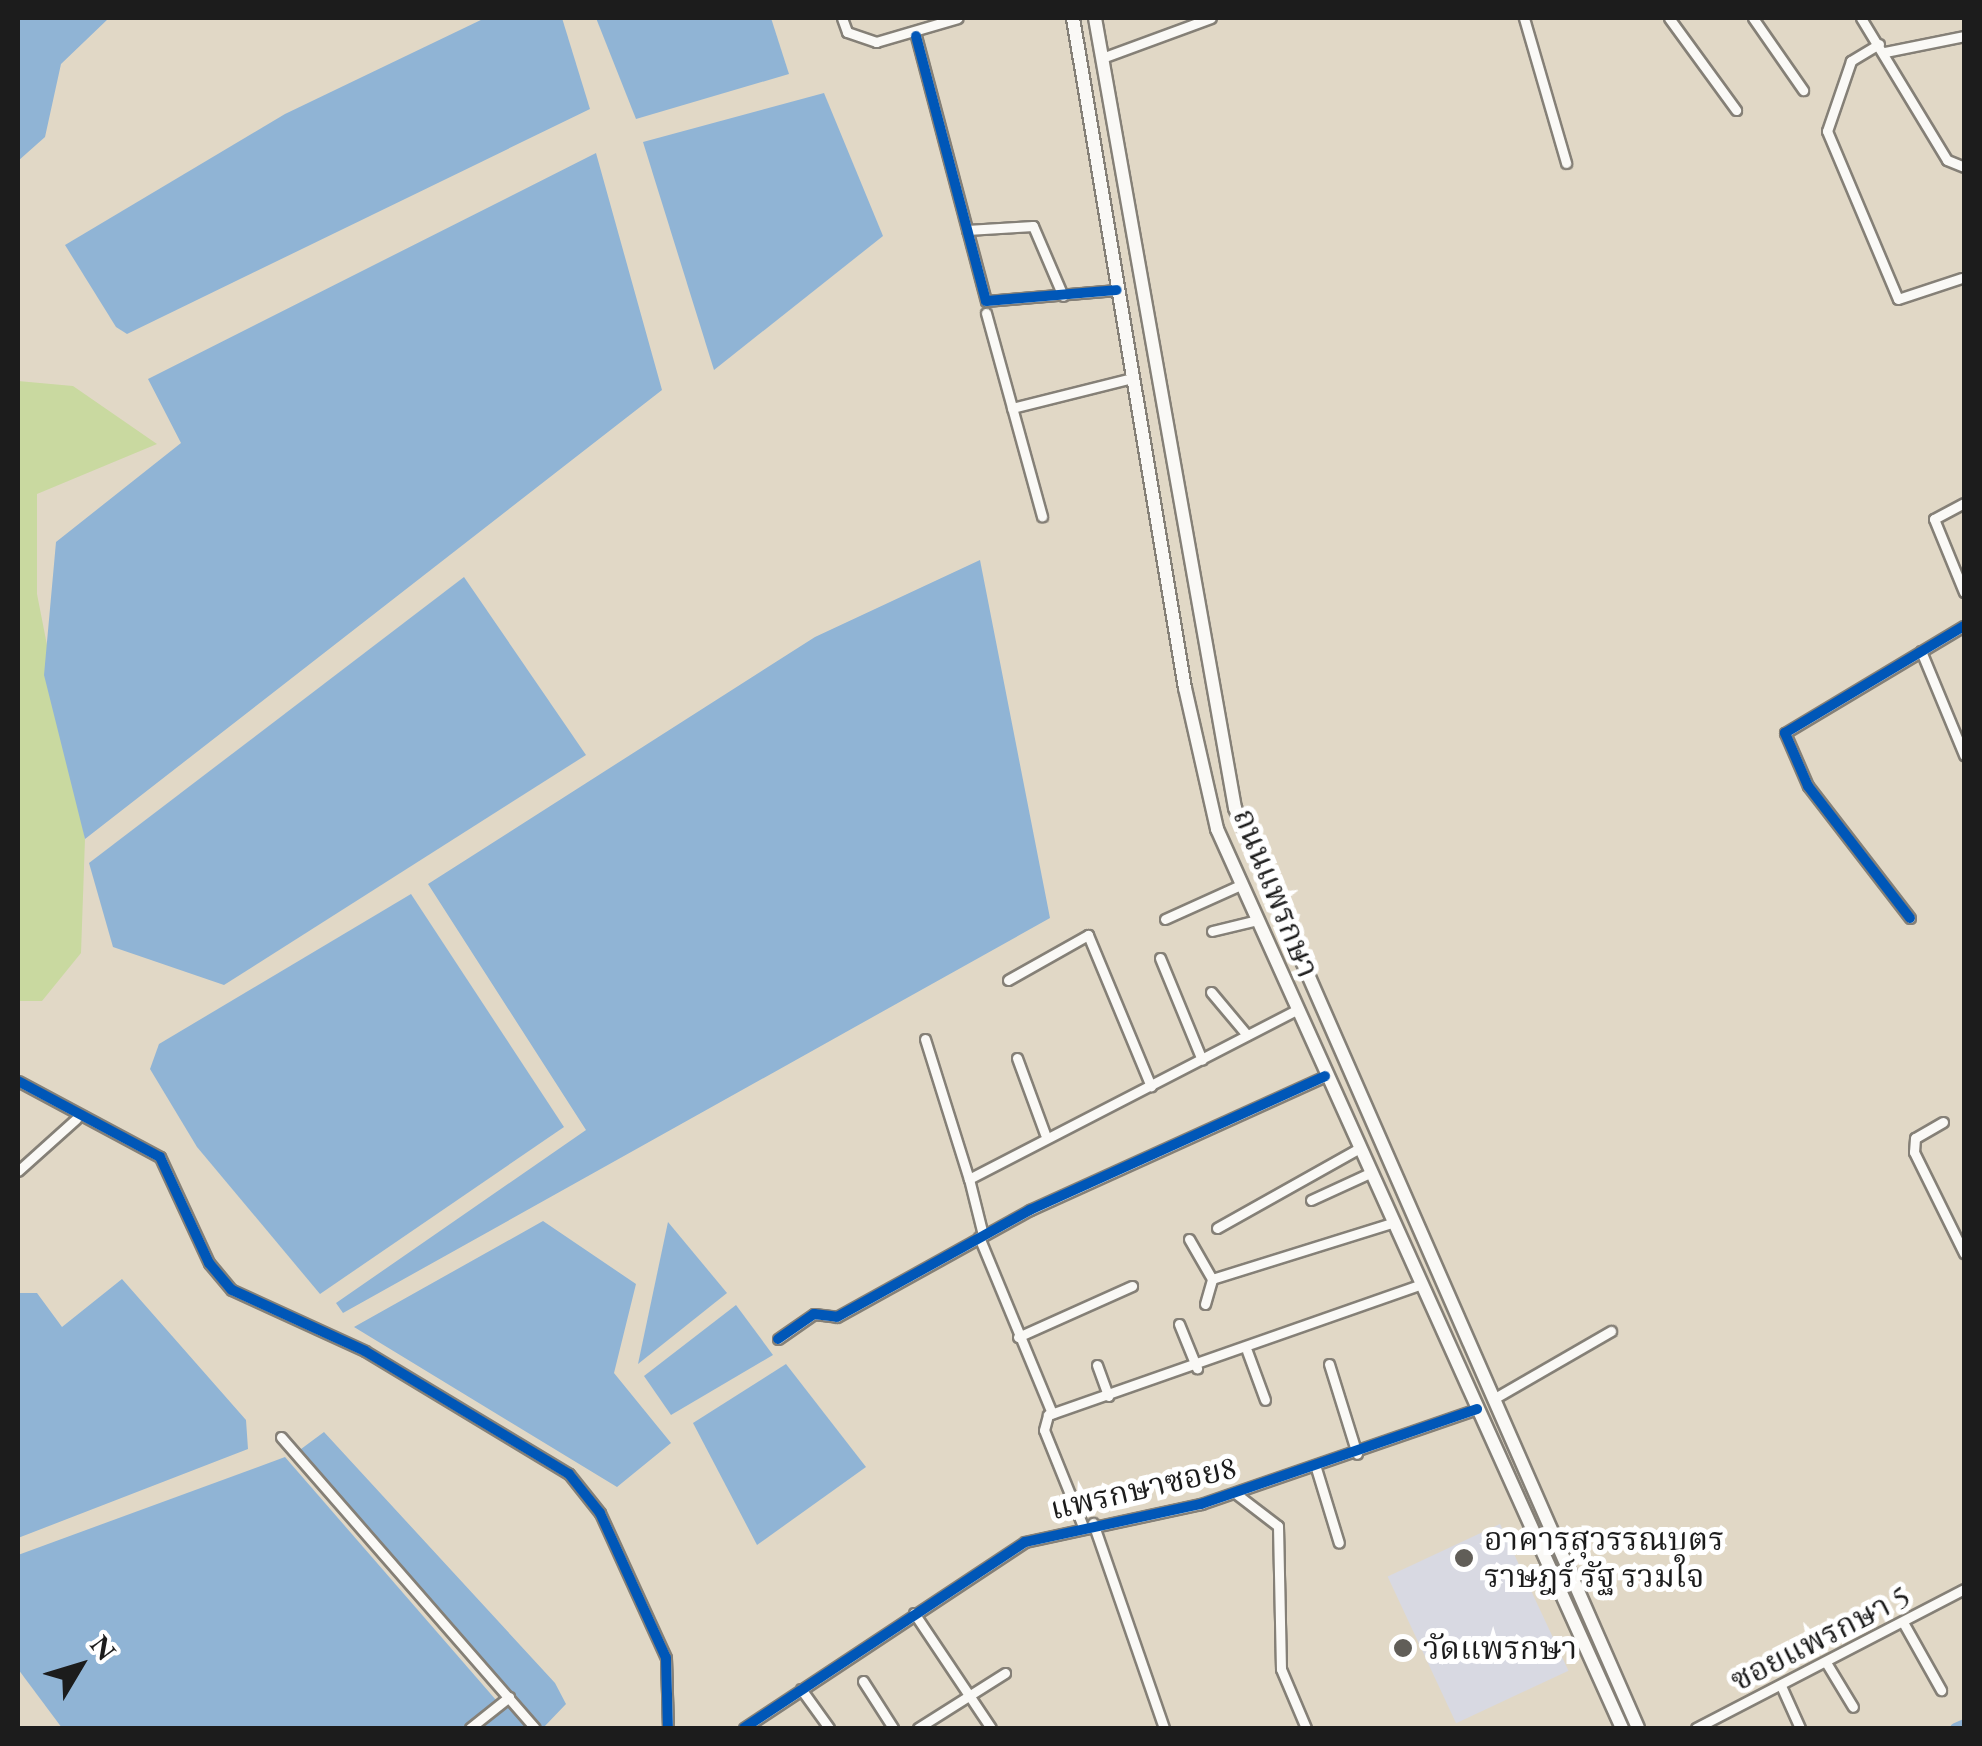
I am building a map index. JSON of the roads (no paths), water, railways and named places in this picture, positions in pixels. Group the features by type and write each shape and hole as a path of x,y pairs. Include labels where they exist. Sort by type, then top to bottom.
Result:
{"main road":[{"name":"ถนนแพรกษา","path":"1073,18 1192,726 1238,886 1622,1728"},
{"name":"ถนนแพรกษา","path":"1095,18 1134,257 1235,808 1638,1728"},
{"path":"1113,261 1134,257"}],"street":[{"path":"842,18 855,38 916,36 958,18"},
{"path":"1102,58 1211,18"},
{"path":"1524,18 1566,163"},
{"path":"1669,18 1736,110"},
{"path":"1754,18 1803,90"},
{"path":"1861,18 1947,160 1964,167"},
{"path":"916,36 986,301 1117,290"},
{"path":"1962,278 1898,299 1827,131 1851,61 1882,48 1964,36"},
{"path":"967,230 1033,226 1063,296"},
{"path":"986,313 1042,516"},
{"path":"1012,408 1132,378"},
{"path":"1964,502 1934,519 1964,592"},
{"path":"1910,918 1808,786 1786,733 1964,626"},
{"path":"1921,651 1964,754"},
{"path":"1166,919 1238,886"},
{"path":"1212,932 1253,920"},
{"path":"1008,980 1088,935 1151,1086"},
{"path":"1160,958 1202,1060"},
{"path":"1212,992 1247,1036"},
{"path":"969,1180 1045,1134 1151,1086 1294,1010"},
{"path":"926,1039 969,1180 981,1236 1018,1337 1052,1412 1044,1430 1087,1524 1164,1728"},
{"path":"1017,1058 1045,1134"},
{"path":"778,1340 814,1314 837,1318 981,1236 1325,1076"},
{"path":"18,1081 76,1119 160,1157 208,1263 232,1290 366,1352 569,1474 600,1513 666,1658 668,1728"},
{"path":"18,1172 76,1119"},
{"path":"1943,1122 1916,1138 1914,1152 1964,1252"},
{"path":"1217,1228 1358,1149"},
{"path":"1311,1200 1370,1173"},
{"path":"1212,1279 1392,1222"},
{"path":"1189,1238 1212,1279 1205,1304"},
{"path":"1052,1412 1247,1351 1420,1285"},
{"path":"1018,1337 1132,1286"},
{"path":"1178,1324 1197,1368"},
{"path":"1495,1398 1612,1331"},
{"path":"1247,1351 1265,1400"},
{"path":"1329,1364 1357,1454"},
{"path":"1097,1365 1108,1396"},
{"name":"แพรกษาซอย8","path":"744,1728 914,1613 967,1572 1087,1524 1235,1493 1357,1454 1476,1409"},
{"path":"281,1436 536,1728"},
{"path":"1316,1468 1339,1543"},
{"path":"1235,1493 1278,1526 1282,1670 1306,1728"},
{"name":"ซอยแพรกษา 5","path":"1696,1728 1782,1688 1964,1589"},
{"path":"914,1613 991,1728"},
{"path":"1904,1624 1941,1690"},
{"path":"1827,1664 1853,1707"},
{"path":"918,1728 1005,1673"},
{"path":"863,1681 893,1728"},
{"path":"1782,1688 1800,1728"},
{"path":"801,1689 829,1728"},
{"path":"470,1728 509,1697"}],"water":[{"path":"18,18 109,18 61,64 45,137 18,161"},
{"path":"485,18 562,18 590,109 127,334 116,327 65,245 285,114"},
{"path":"596,18 771,18 789,74 636,119"},
{"path":"824,93 883,236 714,370 643,142"},
{"path":"596,153 662,390 85,839 44,675 56,542 181,443 148,379"},
{"path":"980,560 1050,918 343,1313 336,1303 586,1130 428,884 815,637"},
{"path":"464,577 586,755 224,985 113,947 89,863"},
{"path":"411,894 564,1127 320,1294 197,1147 150,1069 159,1044"},
{"path":"543,1221 636,1284 614,1373 671,1443 617,1487 354,1327"},
{"path":"668,1222 727,1293 638,1364"},
{"path":"122,1279 246,1420 248,1449 18,1538 18,1293 37,1293 62,1327"},
{"path":"736,1305 773,1355 671,1415 644,1376"},
{"path":"786,1364 866,1467 757,1545 693,1423"},
{"path":"324,1432 555,1683 566,1704 543,1728 483,1728 512,1701 297,1452"},
{"path":"285,1457 496,1700 462,1728 62,1728 18,1669 18,1555"}],"waterway":[{"path":"1955,1728 1964,1724"}],"place":[{"name":"อาคารสุวรรณบุตร ราษฎร์ รัฐ รวมใจ","path":"1464,1558"},
{"name":"วัดแพรกษา","path":"1403,1648"}]}
